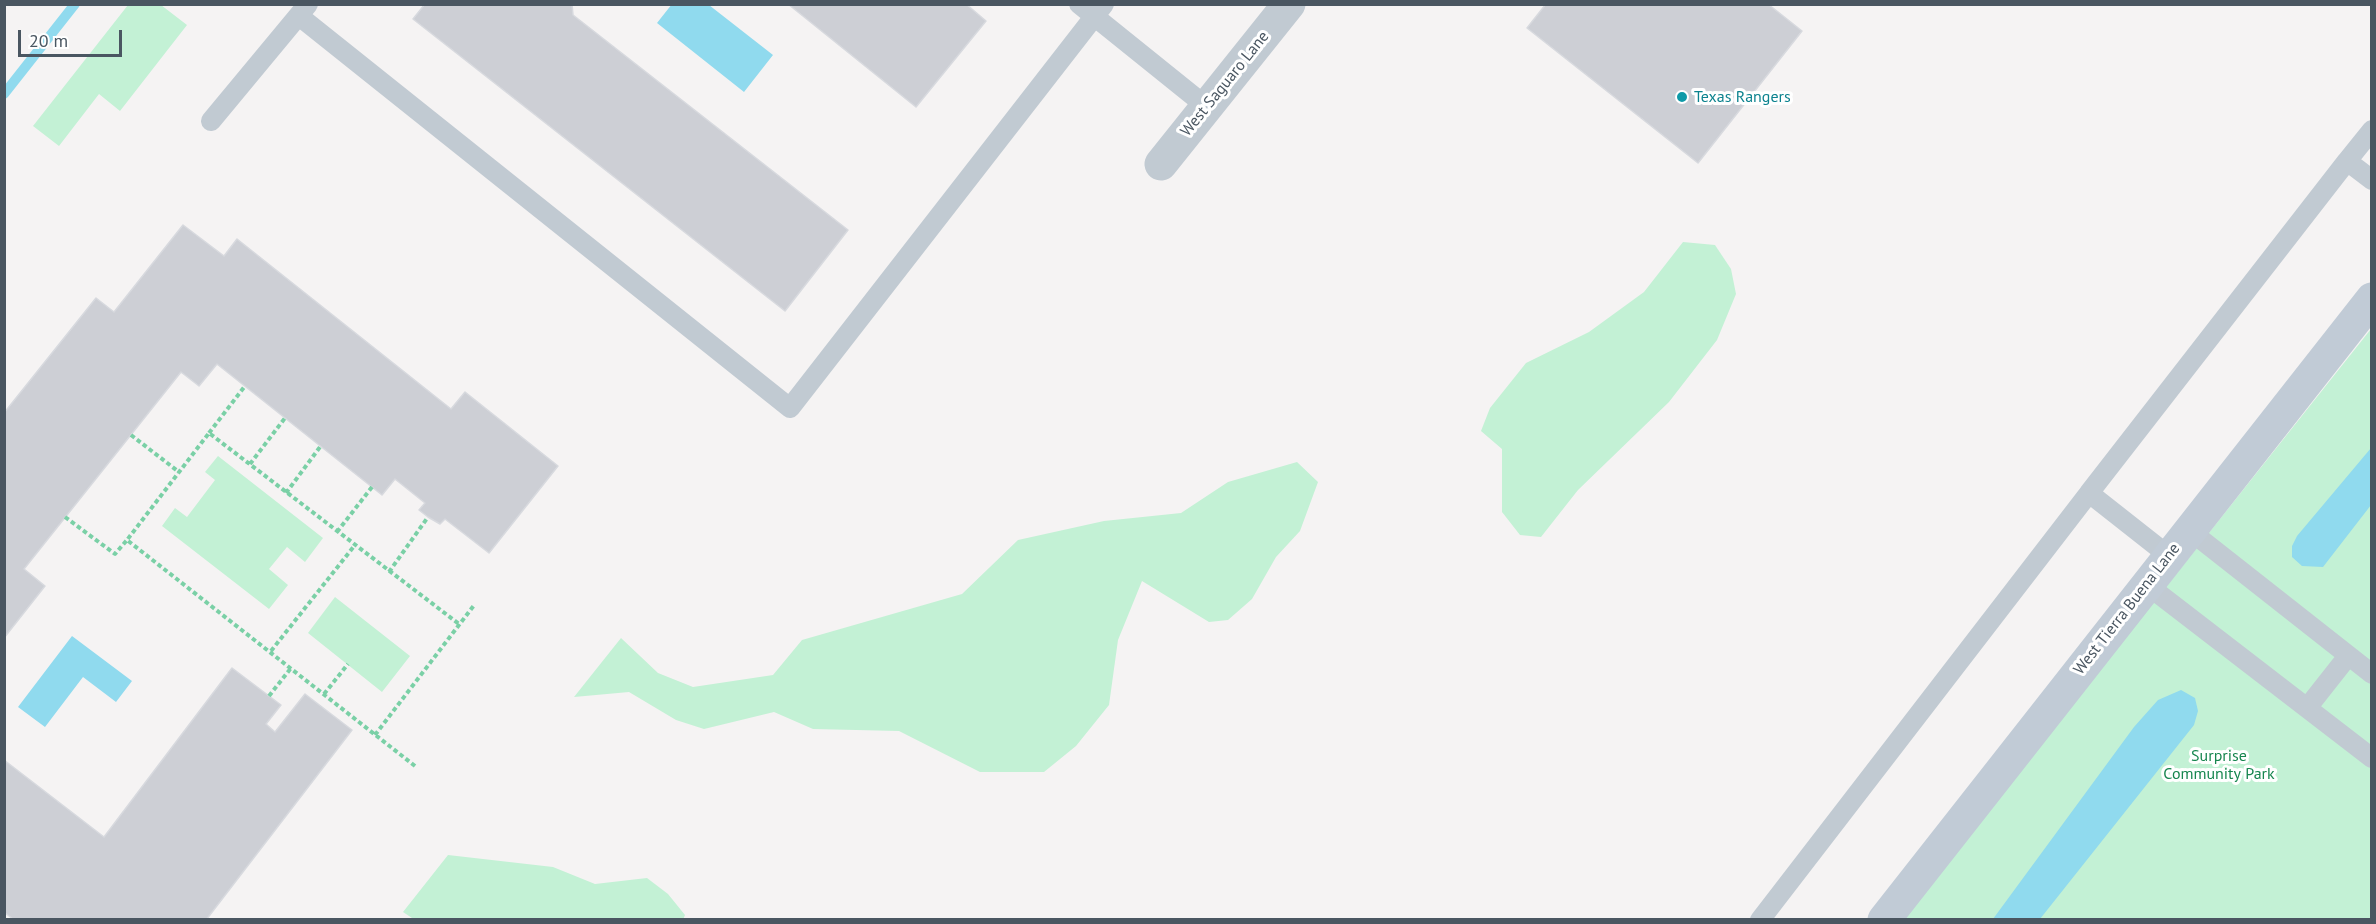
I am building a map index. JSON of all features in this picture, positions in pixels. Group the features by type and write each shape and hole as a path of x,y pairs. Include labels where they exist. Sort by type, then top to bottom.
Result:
{"street":[{"name":"West Saguaro Lane","path":"1161,164 1289,4"},
{"name":"West Tierra Buena Lane","path":"1884,920 2372,299"}],"lane":[{"path":"1079,4 1099,11 1207,107"},
{"path":"212,121 303,10 790,408 1099,11"},
{"path":"1761,920 2372,130"},
{"path":"2347,161 2372,180"},
{"path":"2089,493 2169,556"},
{"path":"2189,530 2372,674"},
{"path":"2146,584 2372,758"},
{"path":"2307,708 2348,656"}],"path":[{"path":"65,517 115,554 245,387"},
{"path":"250,464 285,418"},
{"path":"209,433 459,624"},
{"path":"130,435 179,472"},
{"path":"286,493 321,447"},
{"path":"337,532 372,488"},
{"path":"389,572 428,518"},
{"path":"127,540 416,766"},
{"path":"271,651 355,546"},
{"path":"375,735 475,604"},
{"path":"324,694 348,664"},
{"path":"269,696 291,668"}],"green space":[{"path":"128,5 161,5 187,25 120,111 99,94 59,146 33,126"},
{"path":"1683,242 1715,245 1731,269 1736,294 1717,340 1669,402 1578,490 1541,537 1520,535 1502,512 1502,449 1481,431 1490,408 1526,363 1589,332 1644,292"},
{"name":"Surprise Community Park","path":"2371,329 2371,919 1901,920"},
{"path":"218,456 323,538 305,562 287,547 269,569 288,585 269,609 162,526 175,508 187,517 215,480 205,472"},
{"path":"1297,462 1318,482 1300,531 1276,557 1252,599 1228,620 1209,622 1142,581 1118,640 1109,705 1076,746 1044,772 980,772 899,731 813,729 774,712 704,729 676,720 629,692 574,697 621,638 658,673 693,687 773,675 802,640 962,594 1018,540 1104,521 1181,513 1228,482"},
{"path":"335,597 410,656 382,692 308,633"},
{"path":"448,855 553,867 595,884 647,878 668,894 685,915 683,920 415,920 403,912"}],"water":[{"path":"672,4 709,5 773,55 744,92 657,23"},
{"path":"2371,448 2371,505 2323,567 2302,566 2292,557 2292,546 2297,536"},
{"path":"72,636 132,681 116,702 83,677 45,727 18,707"},
{"path":"2181,690 2195,698 2198,711 2194,725 2040,919 1993,919 2134,727 2158,700"}],"building":[{"path":"425,4 572,4 573,15 848,230 785,311 413,19"},
{"path":"788,4 966,4 986,21 916,107"},
{"name":"Texas Rangers","path":"1546,4 1768,4 1802,31 1698,163 1527,28"},
{"path":"183,225 224,256 237,239 451,409 465,392 558,466 489,553 445,519 440,524 419,510 425,503 395,479 382,495 217,364 199,386 181,372 24,569 45,586 4,638 4,413 96,298 114,312"},
{"path":"232,668 281,705 266,724 275,732 305,694 352,730 206,920 14,920 4,912 4,760 104,837"}],"waterway":[{"path":"4,94 75,4"}],"place":[{"name":"Texas Rangers","path":"1682,97"}]}
